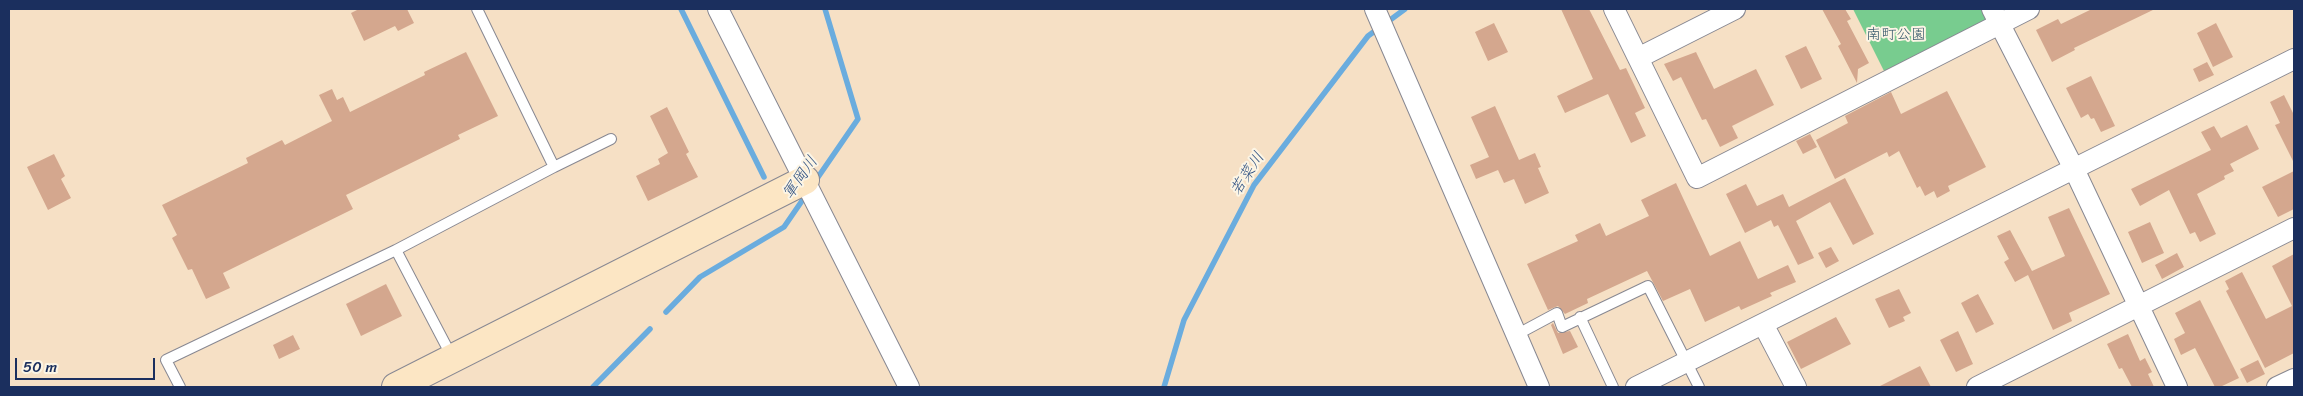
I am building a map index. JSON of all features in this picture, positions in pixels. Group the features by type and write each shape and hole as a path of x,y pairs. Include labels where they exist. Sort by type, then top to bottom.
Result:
{"street":[{"path":"718,9 909,387"},
{"path":"1375,9 1539,387"},
{"path":"1614,9 1697,178 1996,16 2029,9"},
{"path":"1638,58 1735,9"},
{"path":"1996,16 2074,169 2177,387"},
{"path":"1636,387 2294,59"},
{"path":"396,387 805,180"},
{"path":"1978,387 2294,228"},
{"path":"1763,324 1796,387"},
{"path":"2277,387 2294,378"}],"lane":[{"path":"477,9 554,166"},
{"path":"180,387 166,360 396,250 554,166 611,139"},
{"path":"396,250 453,358"},
{"path":"1516,334 1557,313 1562,327 1648,286 1699,387"},
{"path":"1580,318 1613,387"}],"green space":[{"name":"南町公園","path":"1853,9 1982,9 1988,20 1884,71"}],"building":[{"path":"359,9 407,9 414,23 398,31 395,26 364,41 351,13"},
{"path":"1561,9 1589,9 1620,70 1626,68 1645,108 1635,113 1646,136 1631,143 1608,94 1565,113 1557,96 1593,79"},
{"path":"1822,9 1845,9 1851,19 1847,21 1869,63 1858,69 1857,83 1838,46 1841,44"},
{"path":"2092,9 2155,9 2074,48 2075,50 2052,62 2036,30 2058,19 2061,24"},
{"path":"1494,23 1508,52 1488,61 1475,32"},
{"path":"2216,23 2233,57 2213,67 2197,33"},
{"path":"1806,46 1822,79 1801,89 1785,56"},
{"path":"466,52 498,116 458,135 460,139 346,195 353,209 223,273 230,288 206,299 192,269 188,270 172,238 177,235 162,205 248,163 246,158 282,140 285,145 332,121 319,95 332,89 337,100 343,97 350,112 425,75 424,72"},
{"path":"1696,52 1714,89 1756,69 1774,105 1732,126 1738,138 1720,147 1706,119 1702,120 1681,77 1673,81 1664,64"},
{"path":"2207,62 2214,75 2199,82 2193,69"},
{"path":"2091,76 2115,126 2101,132 2094,118 2091,119 2088,114 2081,118 2066,88"},
{"path":"1947,91 1986,167 1948,186 1950,191 1937,198 1934,191 1925,196 1920,186 1917,188 1899,151 1889,157 1887,152 1835,179 1816,140 1848,123 1845,116 1891,92 1901,114"},
{"path":"2284,95 2294,115 2294,163 2275,125 2280,123 2270,102"},
{"path":"1495,106 1519,160 1535,153 1541,167 1538,168 1549,193 1525,204 1514,179 1504,183 1498,170 1476,179 1470,165 1489,157 1471,117"},
{"path":"667,107 689,152 686,154 698,177 648,201 636,176 660,164 658,159 668,153 650,116"},
{"path":"2247,125 2259,149 2230,164 2234,171 2224,176 2225,179 2197,194 2216,234 2200,242 2195,232 2190,234 2169,190 2140,206 2131,189 2211,150 2201,132 2214,126 2221,138"},
{"path":"1810,134 1817,147 1803,154 1796,141"},
{"path":"54,154 65,176 61,179 71,198 48,210 27,167"},
{"path":"2294,171 2294,209 2278,217 2262,187"},
{"path":"1845,178 1874,234 1853,245 1830,202 1796,221 1814,258 1798,265 1778,225 1774,227 1771,220 1745,233 1726,194 1746,184 1757,206 1783,194 1789,207"},
{"path":"1676,183 1710,256 1740,241 1758,279 1788,265 1796,282 1770,293 1772,296 1741,310 1739,306 1705,322 1690,289 1663,301 1647,271 1587,299 1588,303 1565,314 1558,306 1548,310 1527,264 1578,241 1575,235 1600,223 1606,236 1649,216 1641,200"},
{"path":"2069,208 2110,294 2069,313 2072,321 2053,330 2028,275 2015,282 2004,262 2009,259 1997,236 2010,230 2032,271 2065,256 2048,217"},
{"path":"2150,222 2164,253 2142,263 2128,232"},
{"path":"1831,247 1839,261 1826,268 1818,253"},
{"path":"2177,253 2184,267 2162,279 2155,265"},
{"path":"2294,254 2294,353 2265,368 2226,291 2229,289 2225,281 2242,272 2266,319 2292,306 2272,266"},
{"path":"386,284 402,316 361,336 346,304"},
{"path":"1899,289 1911,313 1903,317 1905,321 1889,328 1875,299"},
{"path":"1978,294 1994,324 1976,333 1961,303"},
{"path":"2200,300 2239,378 2220,387 2215,387 2195,348 2181,355 2174,339 2185,333 2175,313"},
{"path":"1836,317 1851,344 1801,369 1787,342"},
{"path":"1553,323 1558,333 1570,331 1578,347 1563,354 1551,325"},
{"path":"1958,331 1973,364 1956,372 1940,340"},
{"path":"2128,334 2140,361 2145,358 2152,372 2148,374 2154,387 2132,387 2122,368 2119,369 2107,344"},
{"path":"293,335 300,349 279,359 273,345"},
{"path":"2258,360 2265,374 2247,383 2240,369"},
{"path":"1920,366 1931,387 1878,387"}],"waterway":[{"path":"681,9 764,177"},
{"name":"軍岡川","path":"814,183 858,119 825,9"},
{"name":"若菜川","path":"1386,23 1405,9"},
{"name":"若菜川","path":"1164,387 1184,320 1254,185 1368,36 1379,28"},
{"name":"軍岡川","path":"666,312 700,277 784,227 806,195"},
{"name":"軍岡川","path":"593,387 650,329"}]}
